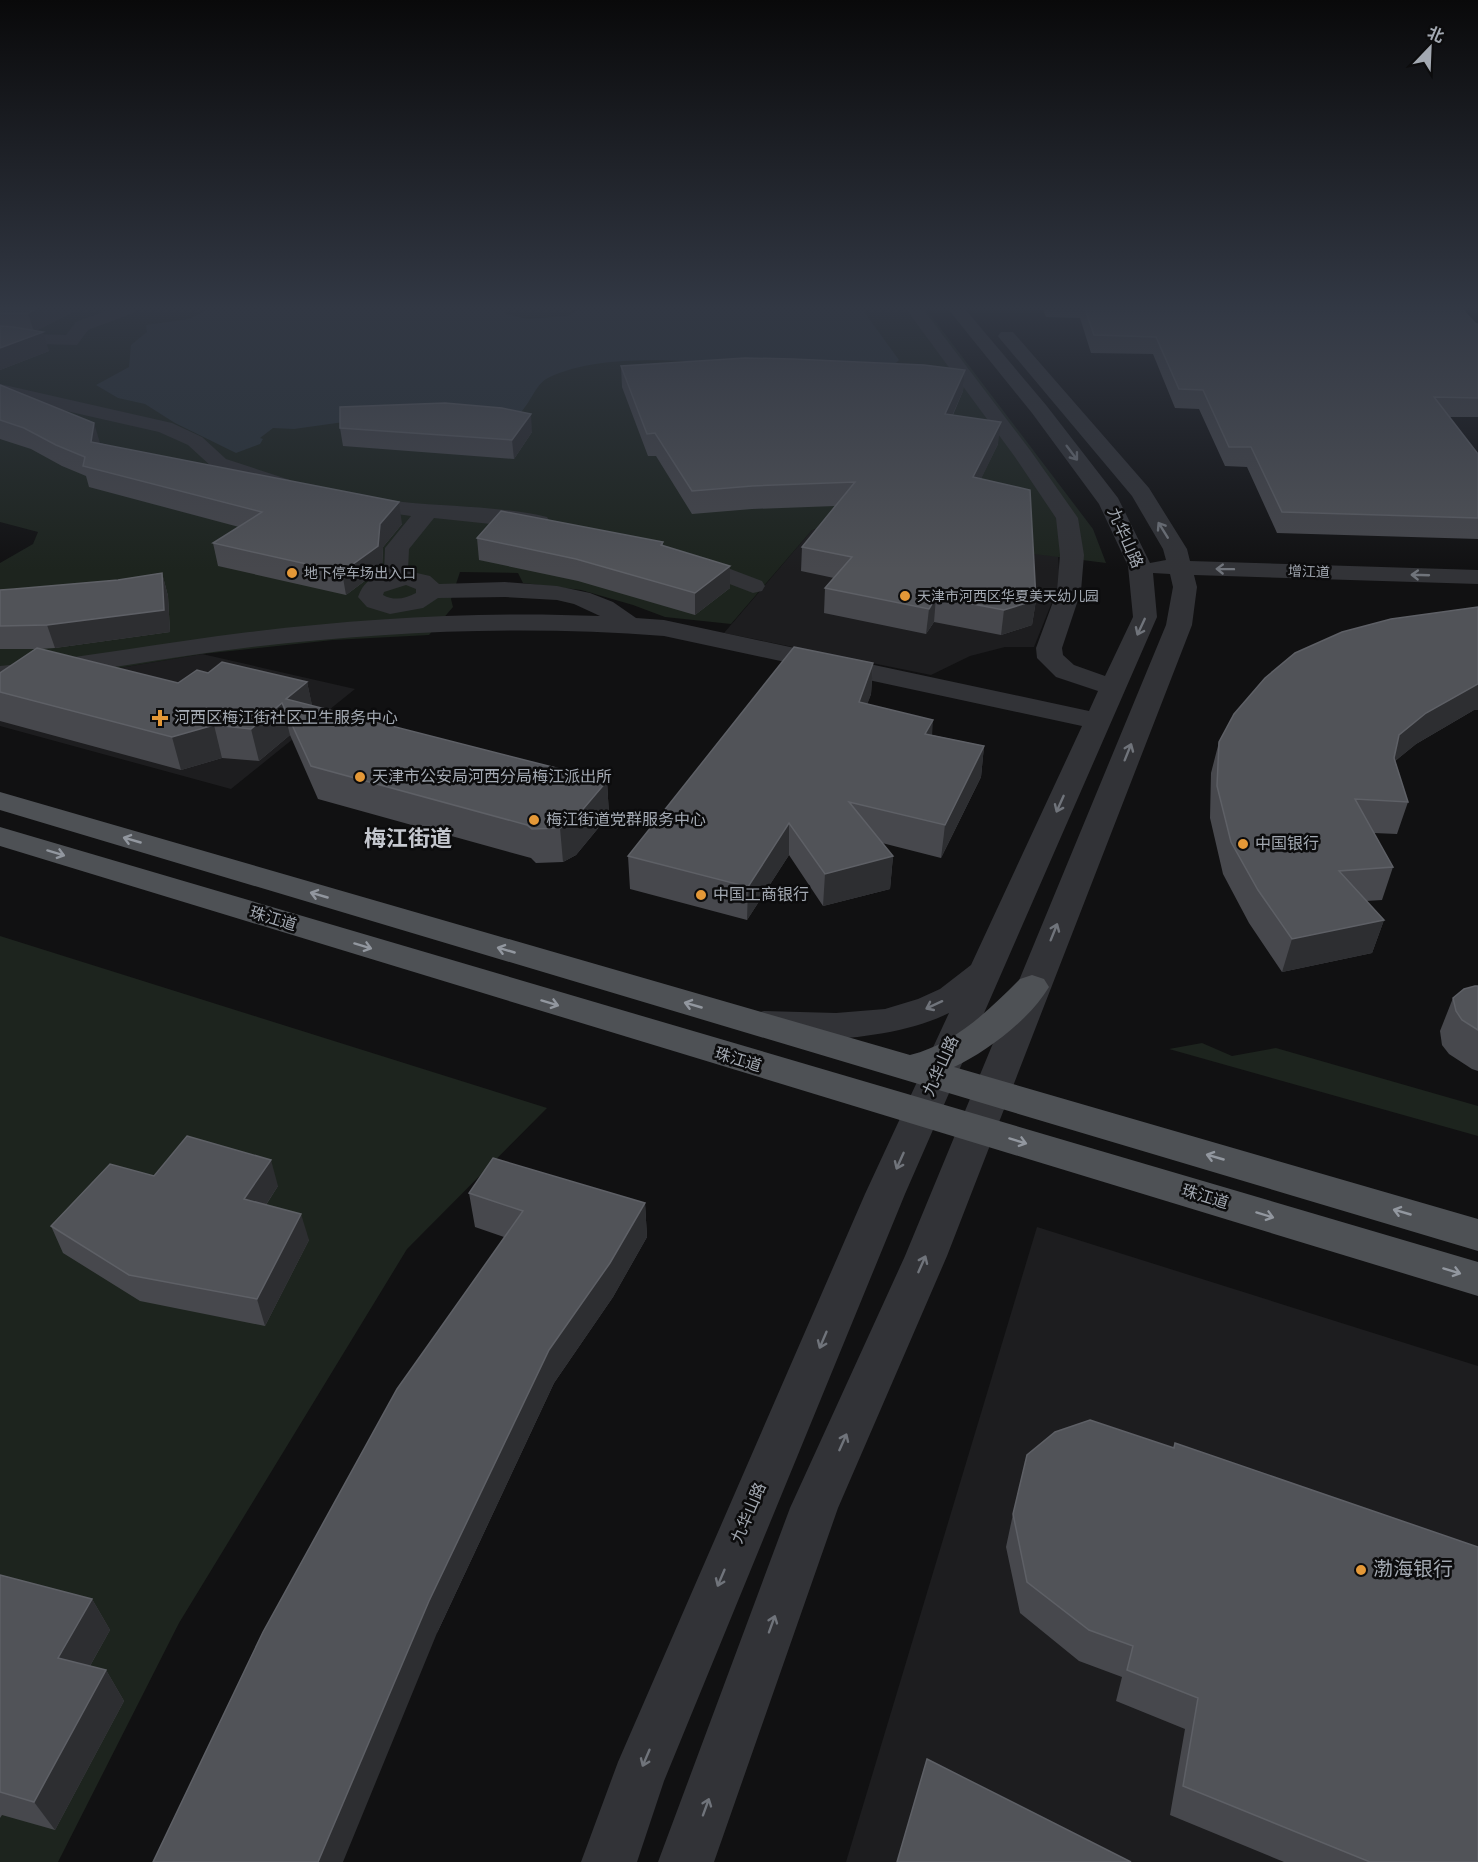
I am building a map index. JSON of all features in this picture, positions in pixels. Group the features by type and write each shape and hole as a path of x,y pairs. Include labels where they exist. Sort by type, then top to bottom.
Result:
{"main road":[{"name":"珠江道","path":"0,801 750,1022 928,1079 985,1110 1478,1279"},
{"name":"珠江道","path":"0,836 740,1060 928,1079"},
{"path":"928,1079 980,1037 1032,987"},
{"name":"珠江道","path":"985,1110 1478,1235"}],"street":[{"path":"25,396 165,428 195,441 219,463 258,478 300,490"},
{"path":"980,396 1023,453 1067,518 1072,555 1069,591 1049,648 1050,658 1065,671 1113,687"},
{"name":"九华山路","path":"609,1862 637,1781 928,1079 983,973 1145,617 1142,576 1110,502 1028,396"},
{"name":"九华山路","path":"686,1862 814,1508 926,1256 1179,625 1183,577 1175,549 1140,494 1057,396"},
{"path":"334,497 427,512 555,524"},
{"path":"396,579 397,548 427,512"},
{"path":"672,555 753,586"},
{"name":"增江道","path":"1142,576 1478,577"},
{"name":"增江道","path":"1183,577 1478,596"},
{"path":"398,616 370,597 373,588 396,579 421,581 429,587 429,591"},
{"path":"398,616 429,591 522,591 591,600 609,609 629,624"},
{"path":"0,674 234,642 398,616 450,622 629,624 664,628 1098,721"},
{"path":"750,1022 838,1026 900,1019 953,997 983,973"}],"shaded area":[{"path":"0,396 992,396 1093,529 1106,563 824,528 812,530 731,624 665,617 581,590 523,583 518,573 460,572 451,599 453,607 429,635 333,640 202,654 107,670 0,709 0,563 33,544 38,532 0,522"},
{"path":"114,396 532,396 516,417 358,420 294,429 273,428 260,438 263,439 260,444 236,453 175,423 145,404"},
{"name":"天津市河西区华夏美天幼儿园","path":"824,528 1058,556 1060,582 1034,647 1005,647 970,656 931,675 724,633 812,530"},
{"name":"河西区梅江街社区卫生服务中心","path":"202,654 355,689 231,789 0,726 0,709 107,670"},
{"path":"0,936 547,1108 407,1249 179,1623 58,1862 0,1862"},
{"path":"1202,1043 1232,1056 1276,1048 1478,1106 1478,1136 1169,1049"},
{"path":"1037,1227 1478,1366 1478,1862 846,1862"}],"building":[{"path":"0,396 27,396 94,423 91,442 399,502 380,524 378,546 342,572 213,543 262,512 83,466 85,457 24,428 0,420"},
{"path":"632,396 953,396 945,414 1001,422 973,477 1030,490 1036,600 1004,610 936,597 929,609 825,588 852,557 802,547 855,482 692,491 655,433 647,434"},
{"path":"1206,396 1478,396 1478,398 1434,397 1478,454 1478,518 1282,512 1251,447 1229,447"},
{"path":"445,403 502,408 531,414 512,440 340,428 340,407"},
{"path":"501,511 663,542 661,545 730,566 695,593 576,559 477,538"},
{"path":"162,573 164,610 47,625 0,626 0,590 118,580"},
{"path":"1478,607 1478,684 1426,713 1399,735 1394,758 1408,802 1355,799 1393,867 1339,871 1384,920 1292,939 1258,890 1231,842 1217,786 1219,742 1234,714 1265,678 1295,653 1342,632 1391,619"},
{"path":"794,647 873,663 859,702 933,720 925,734 984,746 945,825 849,802 893,856 825,874 789,823 748,887 628,856"},
{"path":"37,648 178,683 197,670 208,673 222,662 307,682 286,699 607,781 573,821 560,828 532,829 527,825 311,766 282,703 251,729 214,725 172,737 0,692 0,673"},
{"path":"1478,986 1478,1030 1462,1020 1456,1011 1453,998 1464,989"},
{"path":"187,1136 271,1160 244,1199 301,1214 257,1299 129,1275 51,1226 110,1164 154,1176"},
{"path":"493,1158 645,1203 610,1263 549,1350 429,1601 318,1862 153,1862 263,1632 397,1389 523,1211 469,1193"},
{"path":"1090,1420 1174,1448 1175,1443 1478,1547 1478,1862 1370,1862 1183,1786 1198,1698 1127,1670 1133,1646 1089,1630 1027,1582 1013,1514 1027,1455 1055,1432"},
{"path":"0,1575 92,1599 58,1658 106,1670 34,1802 0,1792"},
{"path":"927,1759 1131,1862 897,1862"}],"place":[{"name":"地下停车场出入口","path":"292,573"},
{"name":"天津市河西区华夏美天幼儿园","path":"905,596"},
{"name":"河西区梅江街社区卫生服务中心","path":"160,718"},
{"name":"天津市公安局河西分局梅江派出所","path":"360,777"},
{"name":"梅江街道党群服务中心","path":"534,820"},
{"name":"中国银行","path":"1243,844"},
{"name":"中国工商银行","path":"701,895"},
{"name":"渤海银行","path":"1361,1570"}],"district":[{"name":"梅江街道","path":"408,839"}]}
